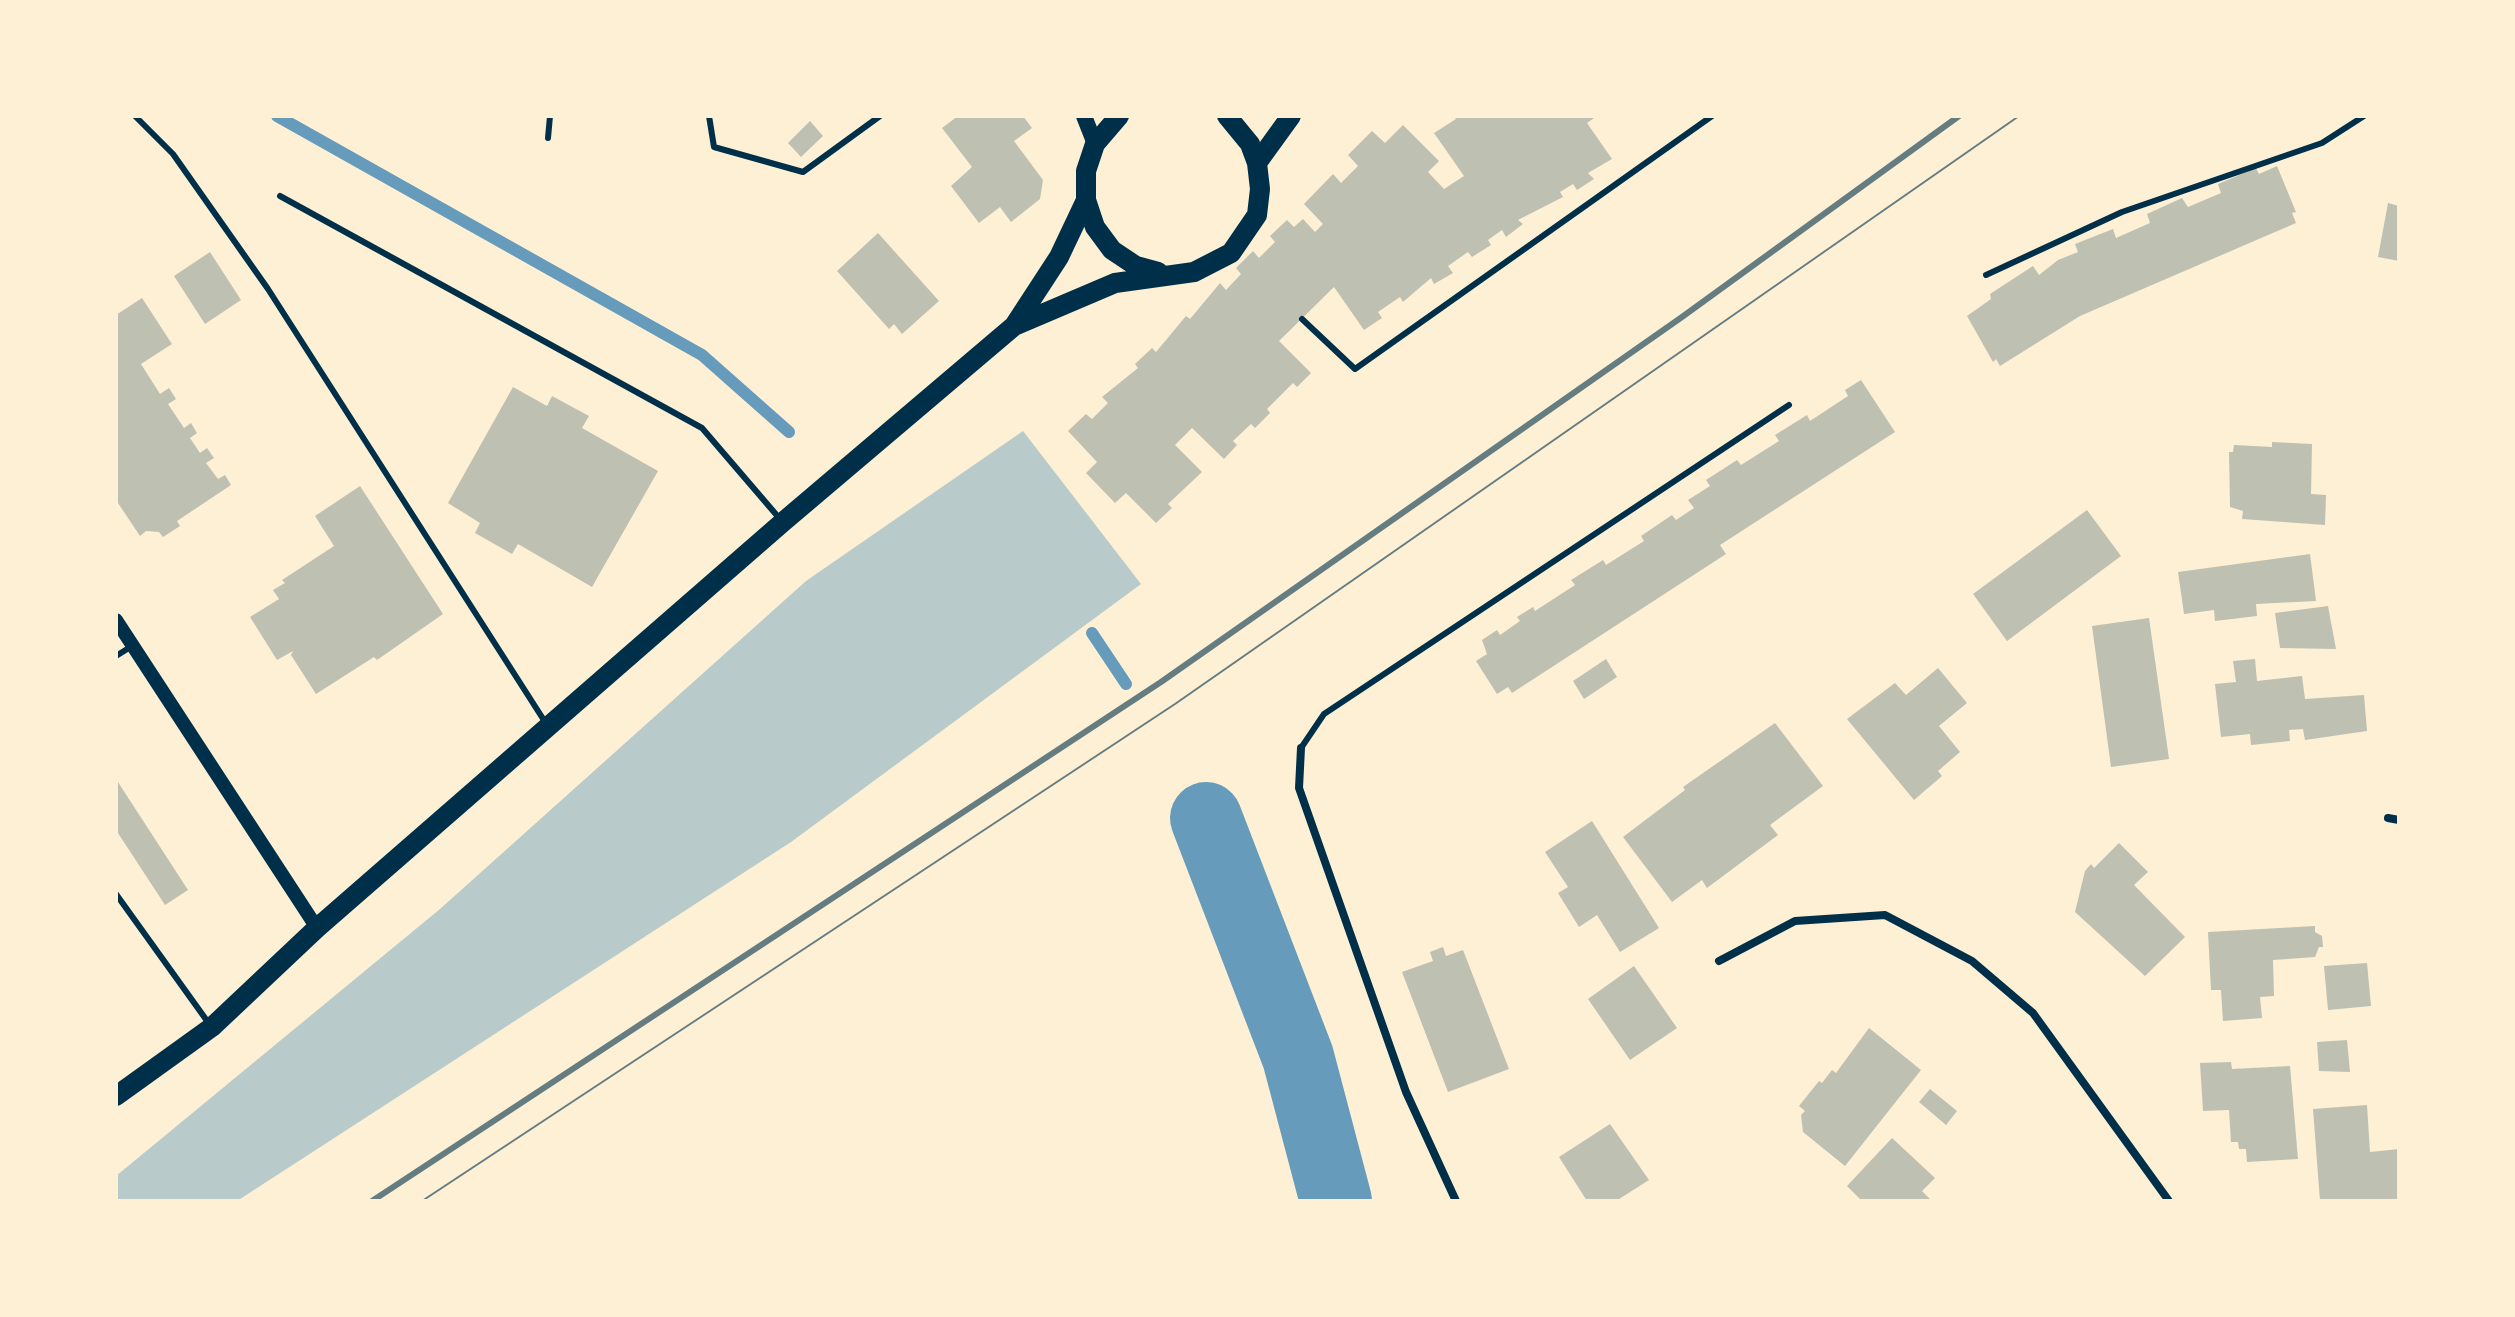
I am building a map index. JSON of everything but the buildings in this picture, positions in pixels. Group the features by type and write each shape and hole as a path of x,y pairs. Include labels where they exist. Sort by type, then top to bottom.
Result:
{"main road":[{"path":"1084,116 1095,144"},
{"path":"1119,116 1095,144 1086,171 1086,200 1095,227 1112,250 1136,266 1165,274"},
{"path":"1014,326 1115,283 1194,272 1234,256 1257,215 1257,163 1250,144 1227,116"},
{"path":"1257,163 1291,116"},
{"path":"116,1096 212,1027 317,928 548,726 1014,326 1059,257 1086,200"}],"street":[{"path":"116,620 317,928"},
{"path":"1301,748 1299,788 1406,1092 1456,1201"},
{"path":"2388,818 2399,820"},
{"path":"1719,961 1795,921 1885,915 1972,961 2033,1013 2169,1201"}],"lane":[{"path":"135,116 173,154 268,289 548,726"},
{"path":"548,138 550,116"},
{"path":"709,116 714,147 803,172 880,116"},
{"path":"1302,319 1355,369 1712,116"},
{"path":"1986,275 2122,212 2322,143 2364,116"},
{"path":"280,196 702,428 783,522"},
{"path":"1301,748 1324,714 1789,405"},
{"path":"116,656 132,646"},
{"path":"116,894 212,1027"}],"shaded area":[{"path":"1023,431 1141,584 791,842 237,1201 116,1201 116,1176 440,909 806,581"}],"waterway":[{"path":"277,116 702,355 789,432"},
{"path":"1092,633 1126,684"},
{"path":"1206,818 1298,1057 1336,1201"}],"tram line":[{"path":"422,1201 1175,704 2019,116"}],"railway":[{"path":"372,1201 1161,682 1682,317 1959,116"}]}
